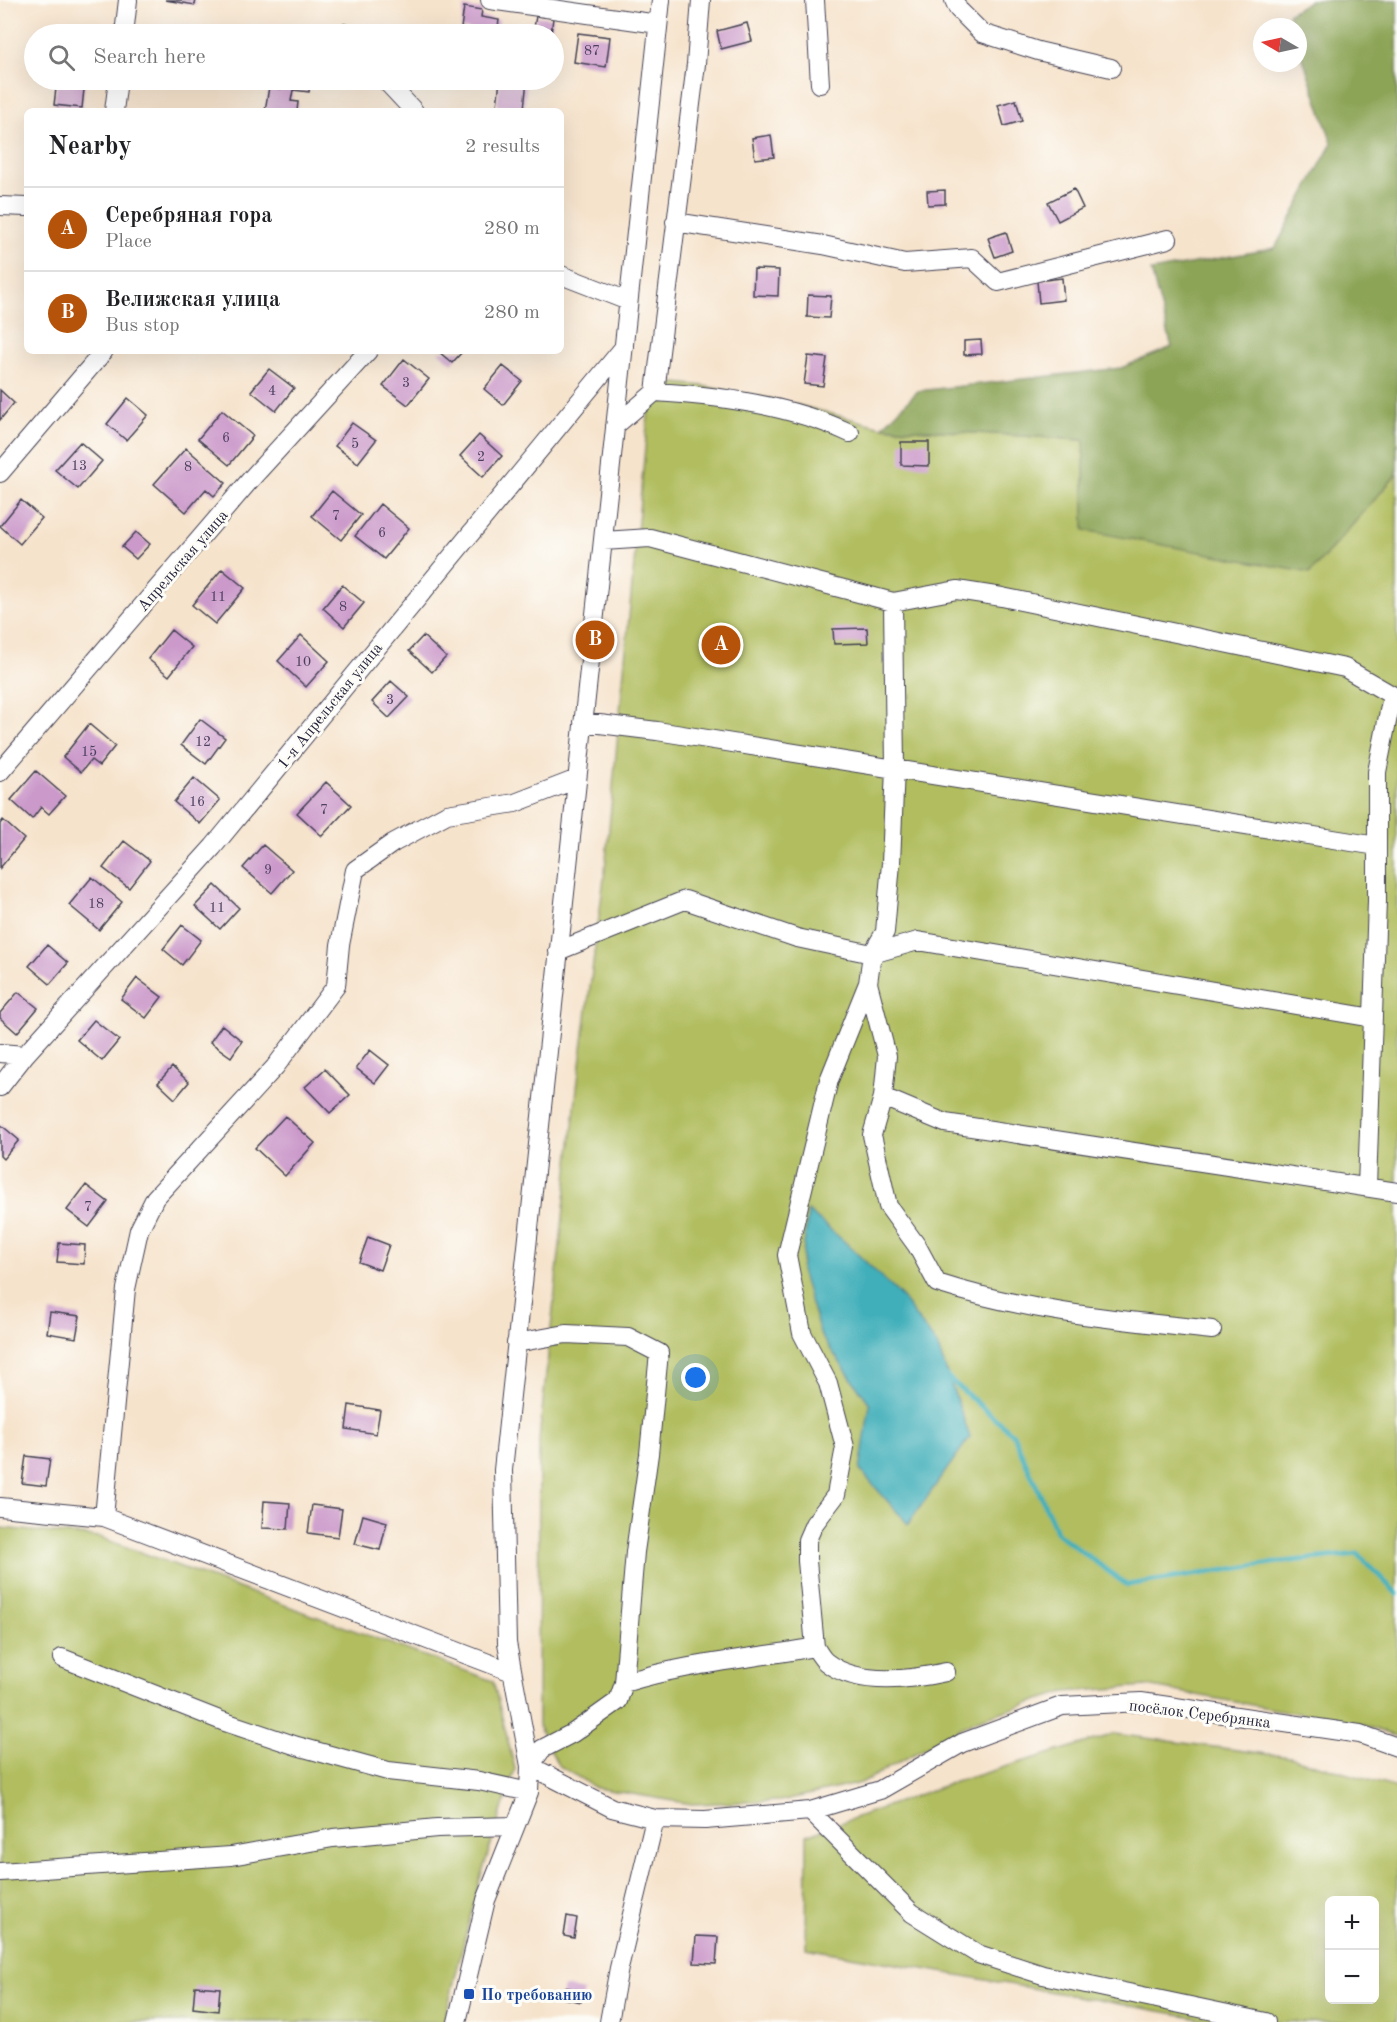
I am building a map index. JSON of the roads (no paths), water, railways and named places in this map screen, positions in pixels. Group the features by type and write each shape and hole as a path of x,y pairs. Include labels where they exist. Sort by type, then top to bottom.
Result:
{"street":[{"path":"125,24 128,0"},
{"path":"490,0 658,24"},
{"path":"457,2022 486,1900 529,1792 530,1766 507,1643 503,1470 661,0"},
{"path":"615,426 655,392 696,64 701,0"},
{"path":"815,0 820,84"},
{"path":"954,0 958,9 982,33 1038,51 1111,68"},
{"path":"114,108 117,90"},
{"path":"394,90 411,108"},
{"path":"0,206 24,207"},
{"path":"675,222 823,245 905,263 972,258 998,282 1168,239"},
{"path":"564,276 628,301"},
{"name":"1-я Апрельская улица","path":"0,1087 213,846 624,347"},
{"path":"0,473 101,354"},
{"name":"Апрельская улица","path":"0,772 251,479 365,354"},
{"path":"655,392 721,398 820,418 850,433"},
{"path":"603,541 650,538 893,602 957,590 1002,597 1345,668 1395,697 1377,771 1373,1018 1367,1188"},
{"path":"893,602 895,768 885,932 872,954 868,983 830,1080 787,1255 802,1333 828,1383 845,1447 837,1495 814,1524 807,1540 815,1647 826,1662 853,1674 895,1681 946,1672"},
{"path":"583,722 657,730 1377,846"},
{"path":"104,1517 126,1289 139,1230 155,1198 275,1067 336,987 340,945 355,870 393,843 447,814 515,803 577,779"},
{"path":"558,951 685,900 797,938 872,954 918,941 1373,1018"},
{"path":"868,983 887,1056 884,1097 872,1135 888,1206 917,1246 938,1283 978,1296 1049,1311 1212,1330"},
{"path":"0,1053 26,1055"},
{"path":"884,1097 945,1123 1397,1192"},
{"path":"516,1343 566,1334 628,1337 659,1353 652,1430 635,1552 624,1683 618,1701 573,1732 542,1749 530,1766"},
{"path":"0,1507 104,1517 512,1672"},
{"path":"624,1683 682,1667 815,1647"},
{"path":"62,1658 222,1721 297,1746 388,1771 479,1781 529,1792"},
{"name":"посёлок Серебрянка","path":"530,1766 612,1808 655,1819 705,1820 810,1811 880,1790 962,1743 1062,1706 1141,1702 1360,1734 1397,1748"},
{"path":"810,1811 912,1913 978,1954 1043,1975 1266,2022"},
{"path":"609,2022 619,1968 655,1819"},
{"path":"0,1872 231,1856 333,1838 437,1828 515,1826"}],"water":[{"path":"808,1211 845,1242 899,1294 937,1345 970,1437 908,1524 860,1470 870,1404 821,1336 801,1271"}],"waterway":[{"path":"945,1375 1013,1434 1058,1534 1127,1585 1272,1563 1358,1554 1397,1594"}],"place":[{"name":"Велижская улица","path":"595,640"},
{"name":"Серебряная гора","path":"721,645"},
{"name":"По требованию","path":"469,1994"}]}
